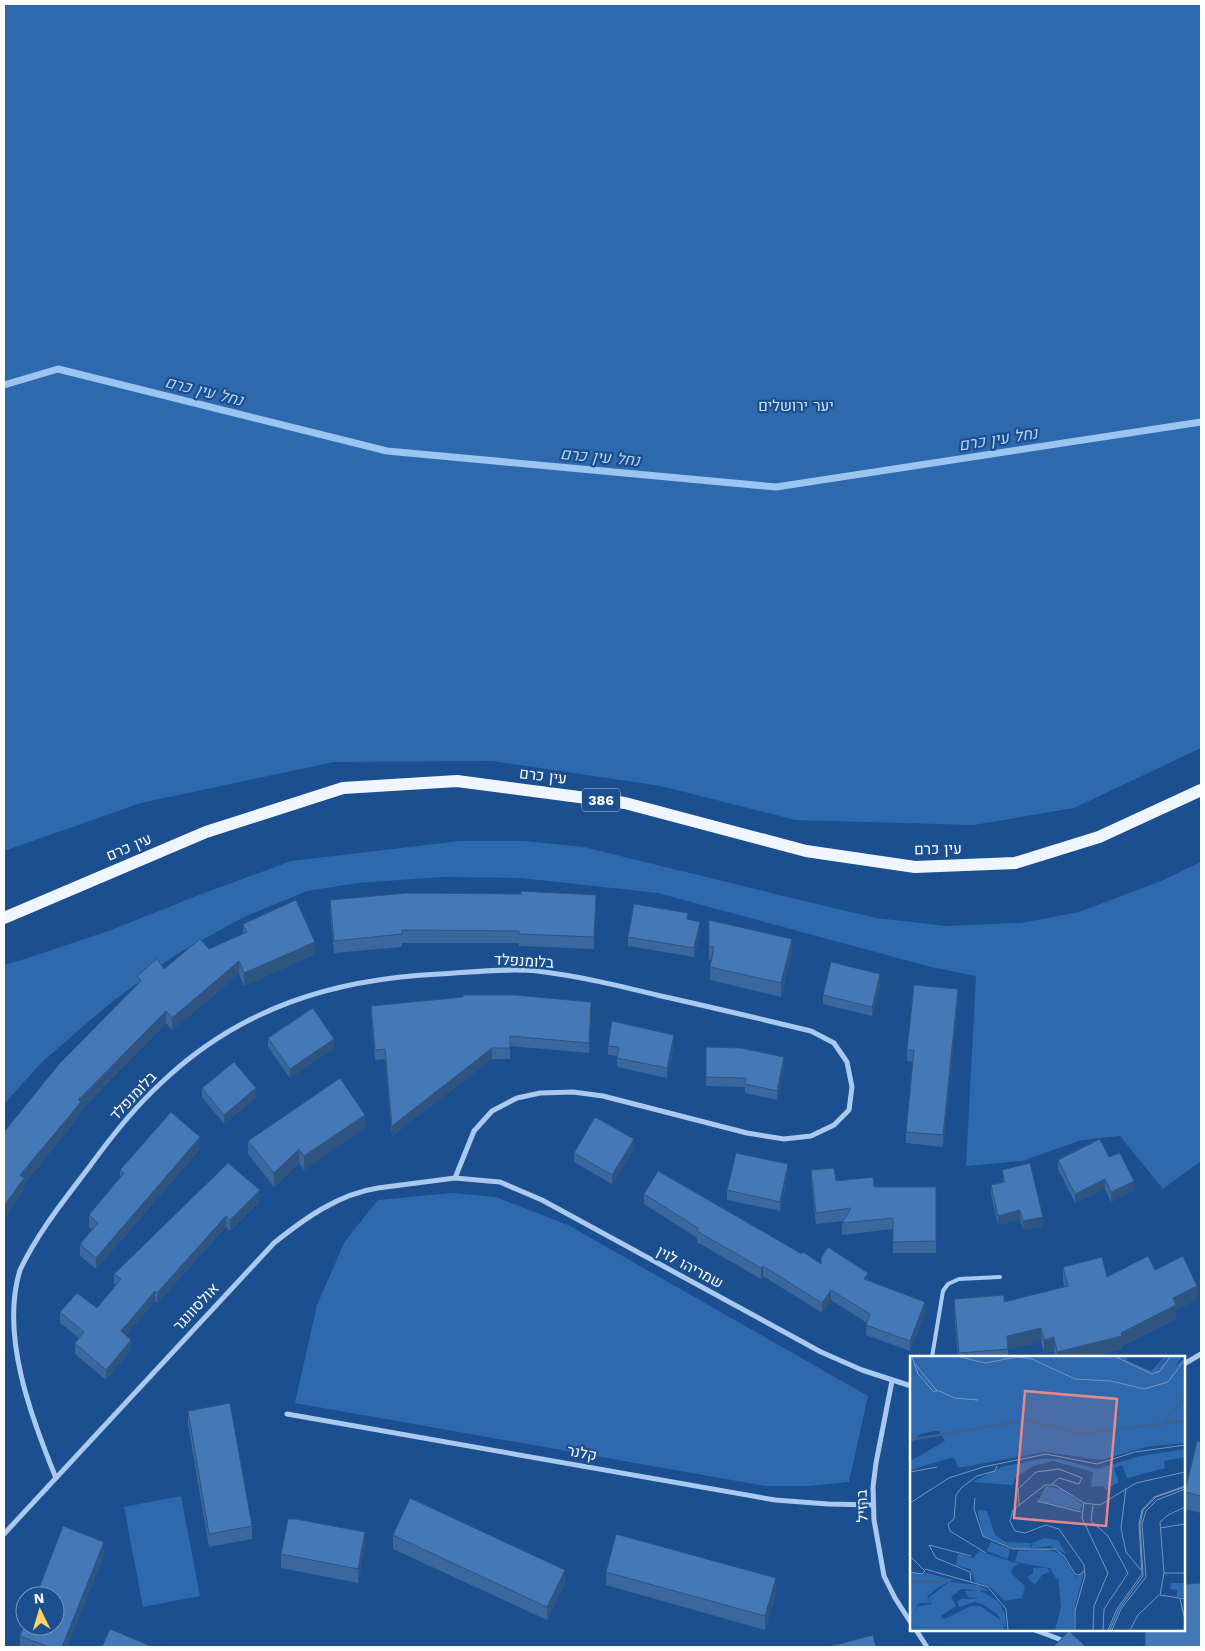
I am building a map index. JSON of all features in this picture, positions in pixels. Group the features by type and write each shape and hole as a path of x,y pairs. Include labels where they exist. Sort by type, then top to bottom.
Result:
{"main road":[{"name":"עין כרם","path":"4,918 206,832 343,788 456,781 625,803 806,851 915,867 1015,863 1099,837 1201,790"}],"street":[{"name":"בלומנפלד","path":"56,1478 23,1395 11,1345 8,1315 18,1273 50,1219 107,1142 130,1115 160,1084 193,1056 230,1030 276,1006 309,995 366,982 419,975 481,971 535,971 589,979 811,1031 834,1043 847,1062 852,1087 849,1110 834,1125 811,1136 784,1139 747,1133 603,1096 573,1092 540,1093 517,1098 492,1111 474,1131 456,1178"},
{"name":"שמריהו לוין","path":"456,1178 500,1182 542,1200 821,1352 892,1381 910,1386"},
{"name":"אולסוונגר","path":"4,1534 274,1243 304,1219 334,1203 368,1190 456,1178"},
{"path":"1185,1363 1201,1354"},
{"name":"ברזיל","path":"892,1381 872,1487 874,1520 884,1576 910,1621"},
{"name":"קלנר","path":"287,1414 775,1500 873,1505"},
{"path":"917,1631 927,1647"},
{"path":"1038,1631 1073,1644"}],"lane":[{"path":"932,1356 943,1291 948,1284 959,1279 1000,1277"}],"green space":[{"name":"יער ירושלים","path":"4,4 1201,4 1201,748 1074,808 974,825 796,820 661,786 492,761 334,762 141,803 4,851"},
{"path":"460,841 523,841 584,847 876,918 946,926 1021,923 1079,912 1161,881 1201,862 1201,1161 1163,1189 1120,1136 1082,1140 1022,1161 966,1166 976,976 931,967 658,893 521,878 441,877 357,883 307,891 242,918 175,955 108,1005 43,1061 4,1104 4,965 111,930 291,861"},
{"path":"452,1193 496,1197 568,1225 868,1396 849,1482 809,1486 765,1486 295,1403 317,1305 345,1241 378,1200"},
{"path":"181,1496 200,1596 143,1607 124,1507"}],"building":[{"path":"521,891 596,895 594,937 519,934 519,931 402,930 402,934 334,941 330,900 407,893 521,894"},
{"path":"296,900 315,942 244,973 239,961 172,1018 166,1011 78,1100 81,1102 20,1175 24,1178 4,1206 4,1132 59,1064 141,981 137,976 157,959 164,969 200,939 209,949 247,932 243,924"},
{"path":"634,904 688,913 687,919 700,922 694,948 628,937"},
{"path":"709,920 792,939 781,983 710,967 714,947 709,946"},
{"path":"831,962 880,974 872,1007 823,995"},
{"path":"914,985 958,989 943,1135 906,1132 914,1050 907,1050"},
{"path":"463,995 515,995 591,1002 589,1043 510,1036 510,1048 492,1048 392,1126 385,1049 375,1050 371,1006 463,997"},
{"path":"313,1008 334,1039 290,1069 268,1038"},
{"path":"612,1021 674,1035 667,1068 617,1058 619,1047 608,1046"},
{"path":"706,1047 741,1048 784,1057 777,1091 745,1084 746,1078 706,1077"},
{"path":"234,1062 256,1088 224,1115 202,1088"},
{"path":"340,1078 365,1115 304,1156 299,1149 274,1173 248,1141"},
{"path":"171,1112 200,1137 96,1258 80,1244 98,1223 89,1215 124,1173 120,1170"},
{"path":"595,1117 634,1139 612,1175 574,1153"},
{"path":"1100,1139 1109,1157 1120,1153 1134,1181 1111,1192 1105,1179 1075,1194 1058,1160"},
{"path":"736,1153 788,1164 780,1202 727,1190"},
{"path":"228,1163 260,1190 230,1220 226,1216 157,1293 155,1291 121,1331 131,1340 106,1370 75,1343 84,1332 60,1312 77,1293 97,1308 121,1279 114,1274"},
{"path":"1030,1163 1043,1217 1023,1221 1020,1210 998,1216 991,1185 1005,1182 1002,1170"},
{"path":"834,1168 836,1181 873,1177 874,1187 936,1187 936,1241 893,1242 893,1218 842,1223 851,1208 816,1213 811,1170"},
{"path":"658,1171 802,1254 803,1252 821,1264 821,1258 828,1247 868,1273 864,1279 925,1302 910,1341 866,1325 870,1314 831,1290 822,1303 763,1266 761,1268 697,1231 698,1228 644,1194"},
{"path":"1148,1256 1155,1270 1183,1256 1197,1286 1173,1298 1176,1305 1121,1333 1122,1336 1057,1352 1054,1337 1044,1340 1041,1328 1007,1336 1008,1349 959,1353 954,1299 1004,1295 1004,1302 1068,1286 1063,1267 1102,1257 1107,1277"},
{"path":"230,1403 252,1526 209,1534 188,1411"},
{"path":"1197,1441 1201,1442 1201,1496 1185,1492"},
{"path":"410,1498 565,1570 547,1607 393,1535"},
{"path":"288,1519 365,1532 358,1569 281,1554"},
{"path":"63,1526 104,1542 62,1647 49,1647 20,1636 65,1636 65,1586 40,1586"},
{"path":"616,1534 776,1578 765,1616 606,1572"},
{"path":"1185,1536 1186,1584 1201,1583 1201,1647 1145,1647 1145,1631 1185,1631"},
{"path":"110,1629 153,1647 102,1647"},
{"path":"1069,1631 1086,1647 1053,1647"},
{"path":"873,1635 876,1647 828,1647"}],"waterway":[{"name":"נחל עין כרם","path":"4,385 58,369 387,451 776,487 1201,422"}]}
